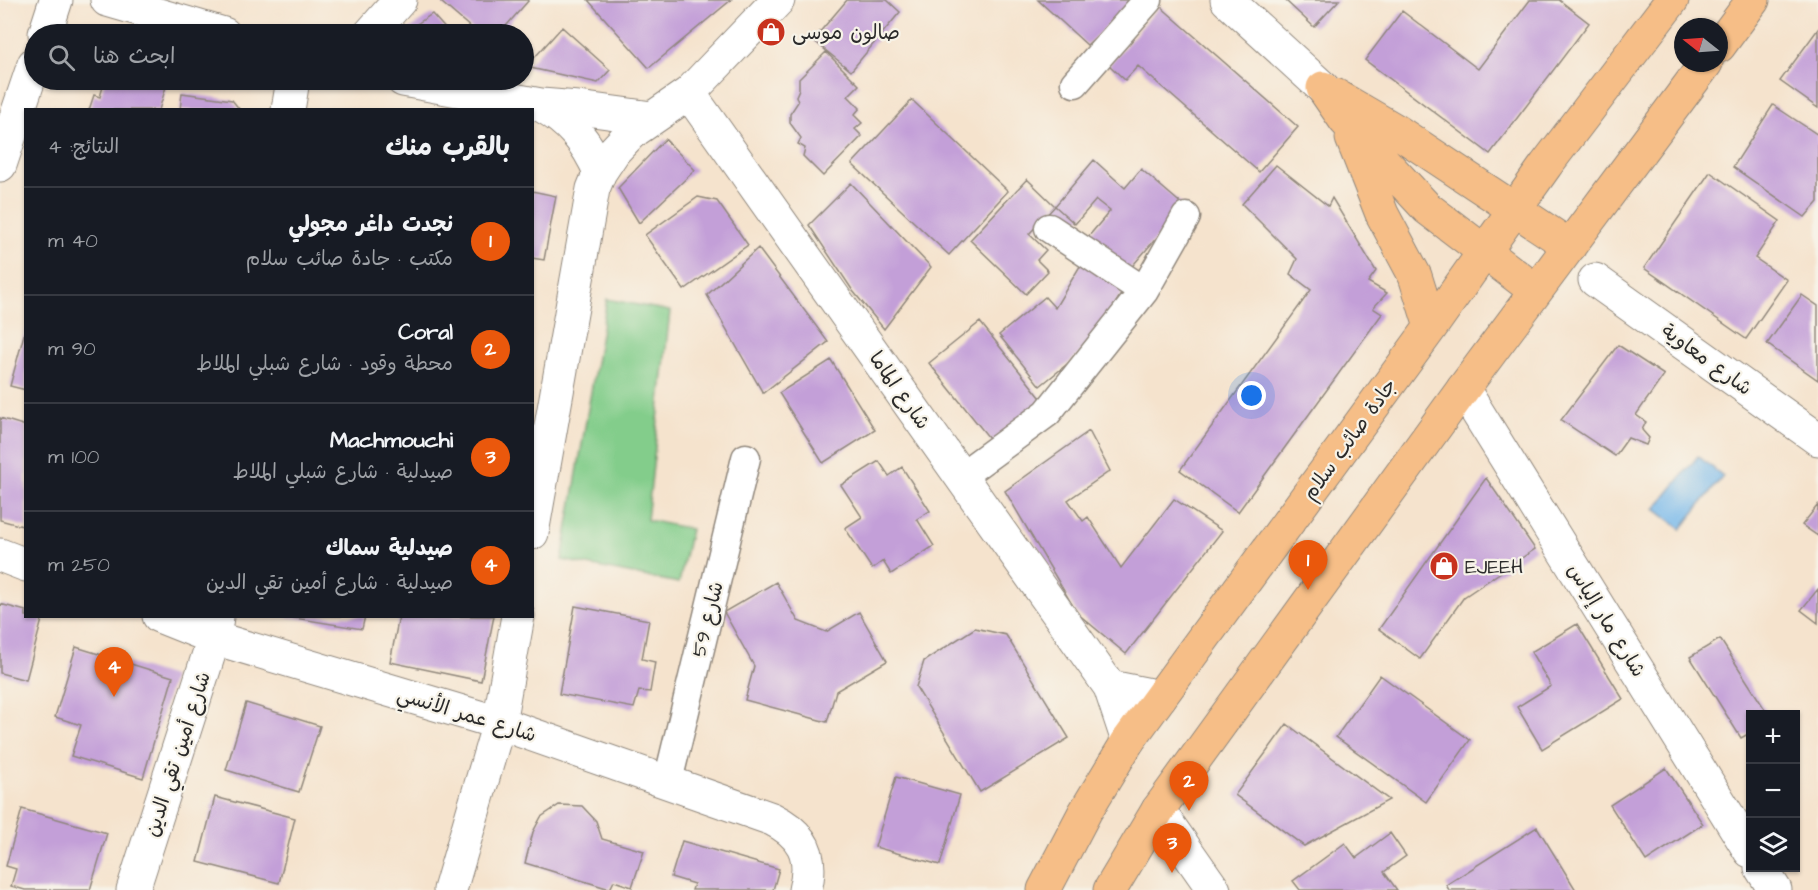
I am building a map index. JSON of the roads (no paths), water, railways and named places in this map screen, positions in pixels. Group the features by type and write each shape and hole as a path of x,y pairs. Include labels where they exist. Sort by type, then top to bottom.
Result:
{"highway":[{"name":"جادة صائب سلام","path":"1044,890 1085,812 1128,741 1431,327 1546,165 1672,0"},
{"path":"1728,34 1753,0"},
{"path":"1110,890 1158,810 1463,389 1699,72"},
{"path":"1323,88 1345,120 1427,208 1536,291"},
{"path":"1323,88 1395,130 1570,246"},
{"path":"1345,120 1382,214 1415,276 1431,327"}],"street":[{"path":"48,24 56,0"},
{"path":"107,0 190,24"},
{"path":"379,24 400,0"},
{"path":"534,522 593,189 600,172 614,151 631,133 688,93 778,0"},
{"path":"1075,82 1148,0"},
{"path":"1227,0 1323,88"},
{"path":"0,165 25,90"},
{"path":"288,108 291,90"},
{"path":"458,90 541,105 651,118"},
{"name":"شارع الماما","path":"688,93 1110,687 1128,741"},
{"path":"541,105 555,113 579,134 600,172"},
{"path":"961,476 1047,413 1144,291 1186,217"},
{"path":"1049,228 1144,291"},
{"name":"شارع معاوية","path":"1595,280 1818,439"},
{"name":"شارع مار إلياس","path":"1463,389 1746,845"},
{"name":"شارع 59","path":"668,781 746,458"},
{"path":"0,555 24,564"},
{"name":"شارع عمر الأنسي","path":"169,618 216,627 668,781 772,819 787,827 801,841 808,865 805,890"},
{"path":"450,890 499,723 518,618"},
{"name":"شارع أمين تقي الدين","path":"133,890 216,627"},
{"path":"1110,687 1160,698"},
{"path":"1158,810 1214,890"},
{"path":"1764,872 1775,890"}],"water":[{"path":"1698,456 1723,476 1681,529 1655,509"}],"place":[{"name":"صالون موسى","path":"771,32"},
{"name":"EJEEH","path":"1444,566"},
{"name":"نجدت داغر مجولي","path":"1308,590"},
{"name":"صيدلية سماك","path":"114,697"},
{"name":"Coral","path":"1189,811"},
{"name":"Machmouchi","path":"1172,873"}]}
